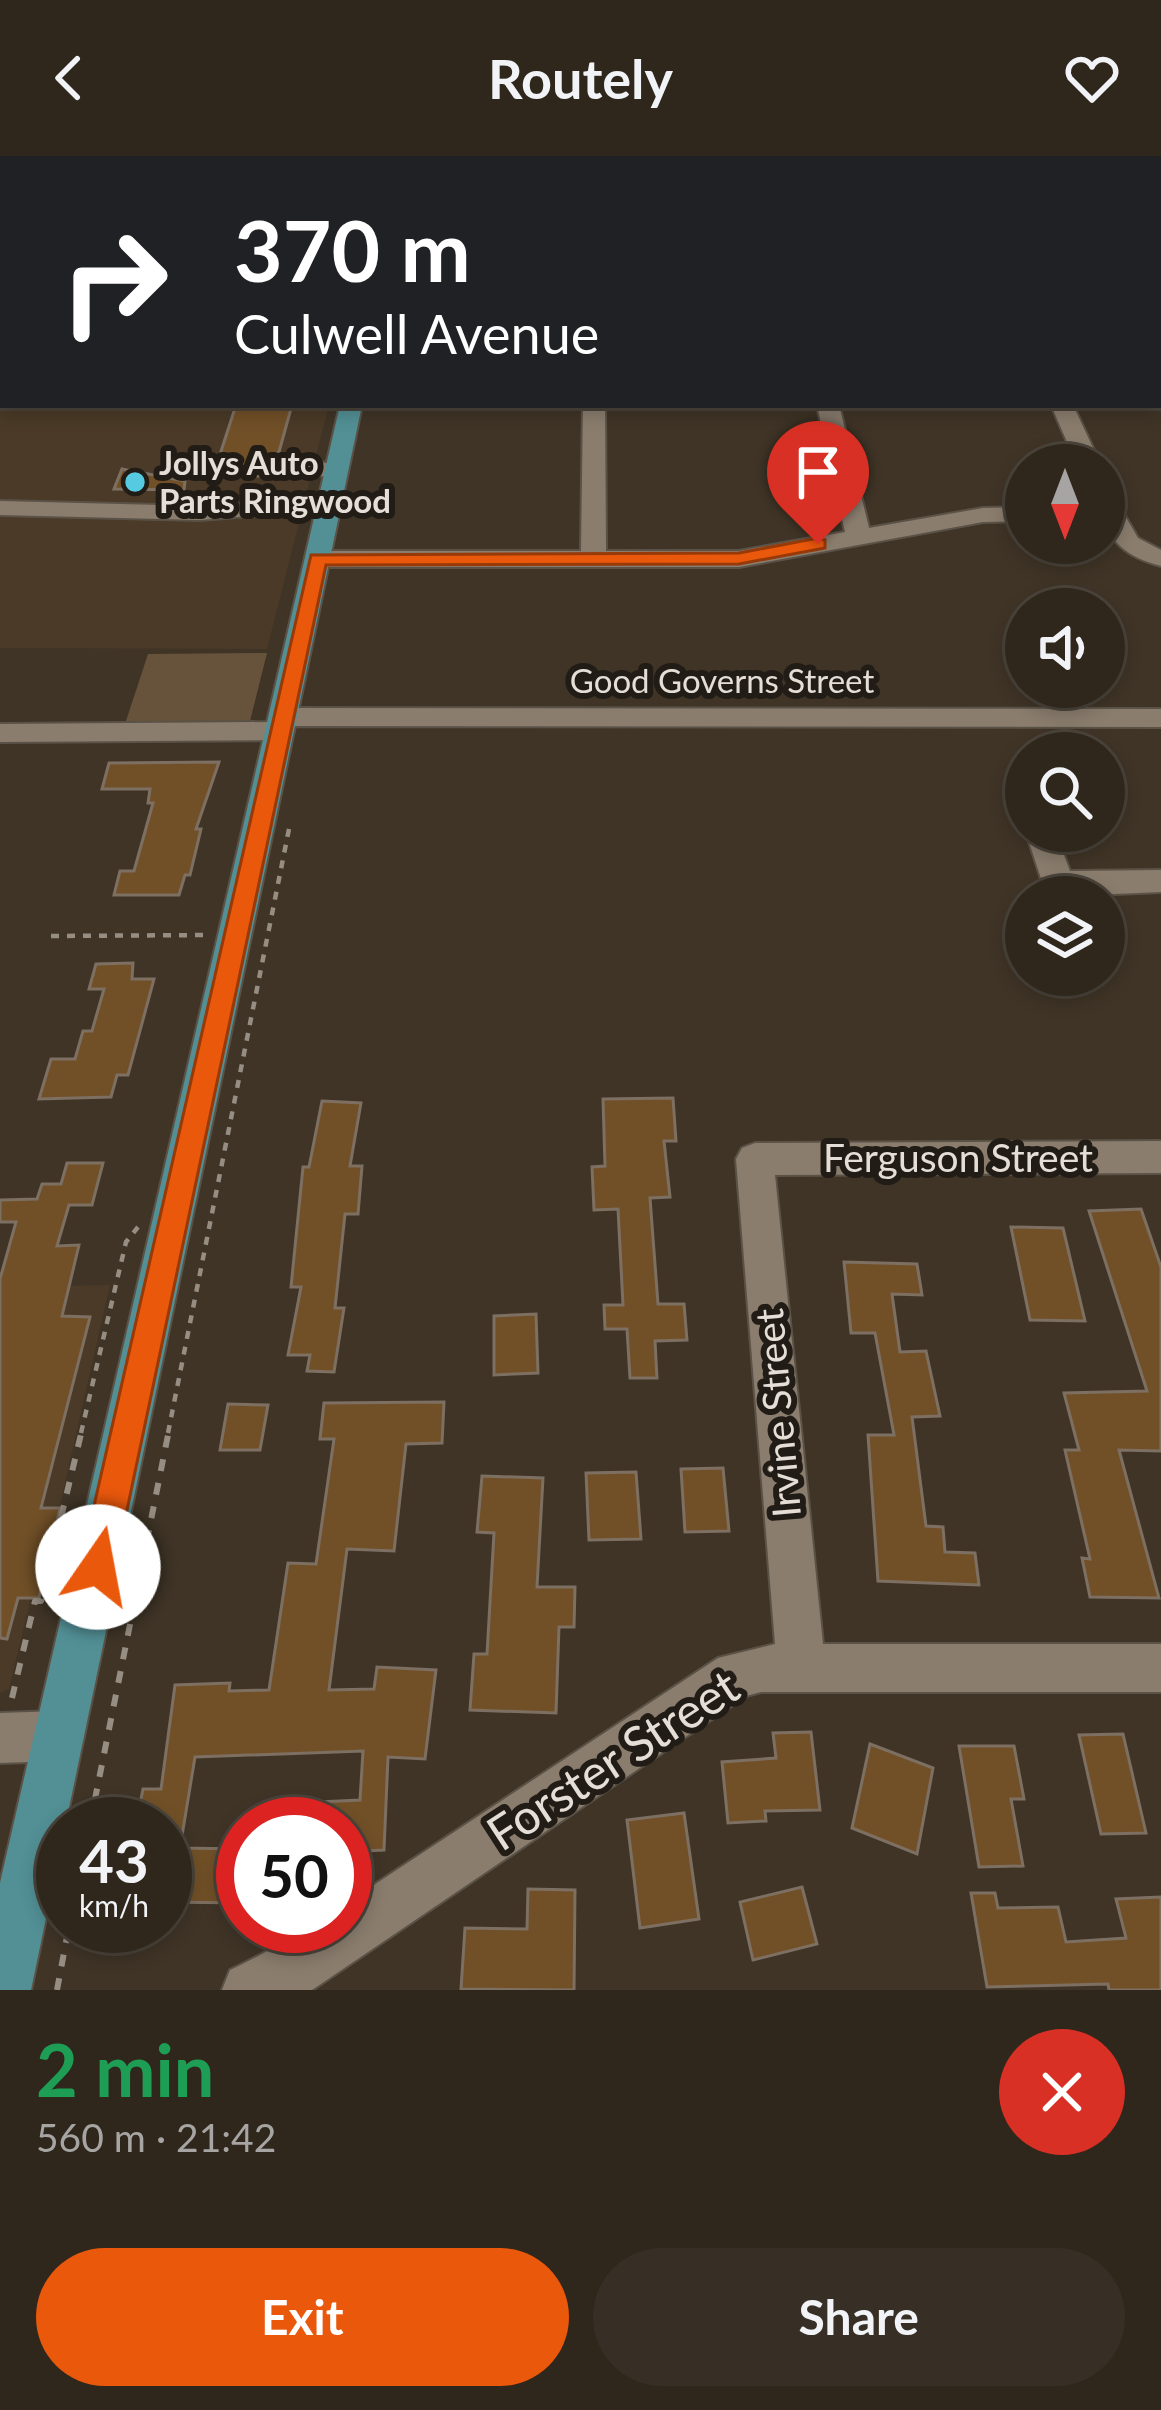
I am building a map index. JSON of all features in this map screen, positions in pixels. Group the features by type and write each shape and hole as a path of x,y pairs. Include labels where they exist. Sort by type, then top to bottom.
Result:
{"main road":[{"path":"3,1990 350,408"}],"street":[{"path":"593,559 594,408"},
{"path":"829,408 858,536"},
{"path":"1063,408 1080,444"},
{"path":"0,508 200,513 266,502 300,518 330,498 284,461"},
{"path":"318,559 739,559 1005,514"},
{"path":"1125,541 1140,554 1161,558"},
{"name":"Good Governs Street","path":"0,733 282,724 1161,718"},
{"path":"1125,884 1161,881"},
{"name":"Ferguson Street","path":"755,1159 1161,1157"},
{"name":"Irvine Street","path":"755,1159 801,1667"},
{"name":"Forster Street","path":"250,1990 292,1971 735,1676 761,1668 801,1667 1161,1668"},
{"path":"0,1738 59,1736"}],"path":[{"path":"95,1797 293,811"},
{"path":"51,936 207,935"},
{"path":"57,1990 63,1953"}],"shaded area":[{"path":"0,408 328,408 267,649 0,648"},
{"path":"267,653 250,721 125,724 148,654"},
{"path":"110,1285 39,1598 31,1598 9,1689 0,1693 0,1287"}],"building":[{"path":"235,408 291,408 279,452 268,460 273,476 213,476"},
{"name":"Jollys Auto Parts Ringwood","path":"122,469 185,481 184,490 114,489"},
{"path":"219,762 196,829 201,829 190,875 185,875 179,895 114,895 120,871 134,871 153,803 148,803 150,789 102,789 109,763"},
{"path":"133,963 132,979 154,979 128,1075 117,1075 111,1097 39,1099 51,1059 75,1059 83,1031 92,1031 104,989 89,989 96,964"},
{"path":"673,1098 676,1141 664,1141 670,1197 650,1198 658,1304 684,1304 687,1340 655,1341 657,1378 630,1378 627,1329 605,1329 604,1305 623,1305 618,1209 594,1210 592,1167 605,1166 603,1099"},
{"path":"322,1101 361,1103 350,1166 362,1166 358,1214 345,1214 335,1308 344,1308 334,1372 307,1371 310,1355 288,1355 301,1287 291,1287 303,1167 309,1167"},
{"path":"67,1163 103,1163 92,1205 69,1205 57,1246 79,1245 62,1316 90,1317 41,1508 60,1508 39,1598 18,1598 7,1639 0,1638 0,1279 16,1222 0,1222 0,1200 37,1199 42,1184 61,1184"},
{"path":"1141,1209 1161,1267 1161,1451 1119,1450 1159,1598 1090,1597 1082,1558 1090,1559 1065,1450 1079,1450 1064,1393 1147,1391 1089,1211"},
{"path":"1011,1227 1063,1228 1085,1321 1030,1320"},
{"path":"844,1262 917,1264 922,1295 892,1294 900,1352 926,1351 940,1416 912,1417 926,1526 943,1527 945,1552 975,1553 979,1585 878,1581 868,1435 894,1435 875,1333 851,1333"},
{"path":"536,1314 538,1373 494,1375 494,1316"},
{"path":"444,1402 442,1443 406,1444 394,1551 347,1549 329,1690 374,1689 377,1667 436,1670 425,1759 388,1757 384,1850 372,1851 372,1797 360,1797 363,1751 195,1757 188,1797 141,1797 143,1789 161,1789 175,1685 230,1683 229,1691 269,1690 288,1563 316,1564 334,1439 320,1439 324,1403"},
{"path":"228,1404 268,1405 260,1450 220,1450"},
{"path":"723,1468 729,1531 685,1532 681,1469"},
{"path":"636,1472 641,1539 589,1540 586,1473"},
{"path":"482,1476 543,1478 537,1587 575,1587 574,1627 559,1627 556,1713 470,1710 474,1654 487,1654 494,1533 477,1532"},
{"path":"811,1732 820,1810 765,1811 766,1821 728,1823 722,1762 776,1758 773,1733"},
{"path":"1123,1734 1146,1833 1101,1834 1079,1735"},
{"path":"870,1744 933,1768 917,1854 852,1828"},
{"path":"959,1746 1014,1746 1024,1799 1011,1799 1023,1866 979,1867"},
{"path":"684,1813 699,1919 640,1928 627,1820"},
{"path":"192,1848 216,1849 216,1903 192,1902"},
{"path":"802,1887 817,1944 753,1960 740,1902"},
{"path":"528,1889 575,1890 574,1990 461,1989 465,1928 527,1929"},
{"path":"971,1893 995,1893 998,1908 1058,1907 1066,1942 1126,1938 1116,1899 1161,1897 1161,1990 1109,1990 1108,1984 987,1987"}],"place":[{"name":"Jollys Auto Parts Ringwood","path":"135,482"}],"route":[{"path":"98,1567 318,559 739,559 818,544"}]}
